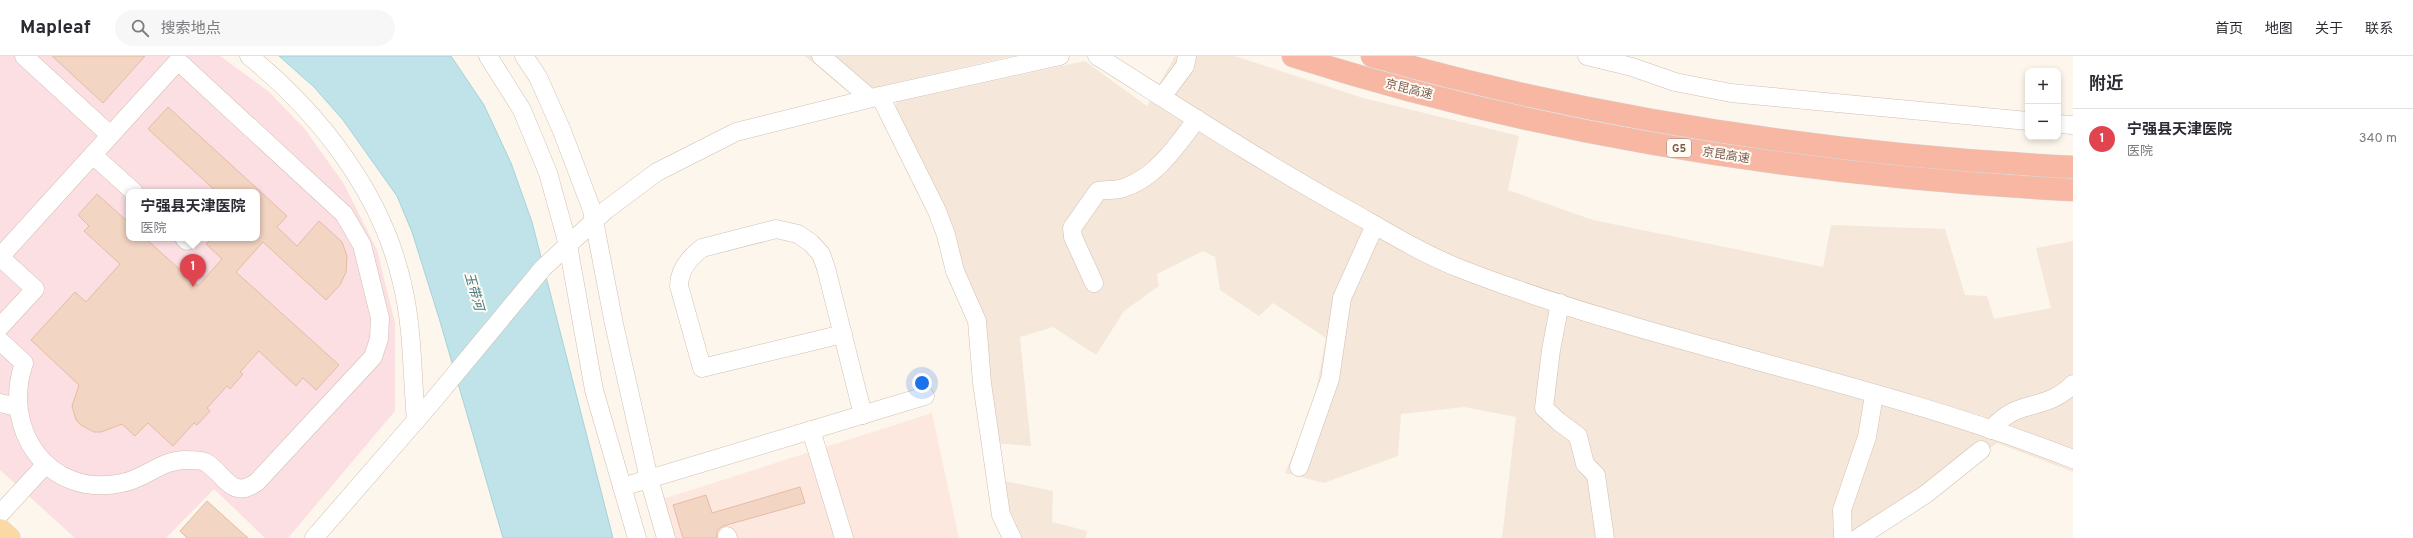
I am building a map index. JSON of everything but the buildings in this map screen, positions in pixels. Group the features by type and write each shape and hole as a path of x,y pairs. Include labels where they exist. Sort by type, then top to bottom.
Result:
{"highway":[{"name":"京昆高速","path":"1293,56 1368,79 1469,105 1620,138 1836,171 1912,179 2073,190"},
{"name":"京昆高速","path":"1372,56 1545,99 1730,133 1914,156 2073,167"}],"main road":[{"path":"0,530 9,538"}],"street":[{"path":"24,56 110,135"},
{"path":"249,56 295,98 334,144 363,188 382,225 404,289 416,421"},
{"path":"488,56 522,110 536,140 548,173 568,245 594,390 637,538"},
{"path":"524,56 538,77 562,131 595,221 614,324 648,480 666,538"},
{"path":"821,56 875,97 937,211 946,235 955,271 977,321 982,383 1001,515 1012,538"},
{"path":"314,538 416,421 543,268 595,221 657,172 736,132 875,97 1060,56"},
{"path":"1097,56 1310,189 1457,268 1560,303 1669,337 1991,430 2073,459"},
{"path":"1162,97 1181,73 1188,56"},
{"path":"1587,56 1632,66 1675,82 1731,93 2025,121"},
{"path":"0,341 24,363 8,405 26,438 46,464 62,475 82,482 109,485 136,479 159,465 185,460 204,462 235,489 251,487 373,357 379,339 380,318 362,245 344,214 178,61 0,257 34,289 4,315"},
{"path":"1094,283 1073,237 1073,224 1098,191 1121,189 1134,184 1164,161 1197,119"},
{"path":"2061,124 2073,125"},
{"path":"93,155 131,189"},
{"path":"1299,467 1330,379 1342,298 1375,225"},
{"path":"843,334 702,368 679,286 680,272 694,254 710,245 776,228 798,234 811,243 821,254 826,268 843,334 863,415"},
{"path":"1560,303 1551,350 1544,408 1578,436 1585,464 1596,475 1605,538"},
{"path":"1991,430 2000,418 2009,412 2052,400 2062,395 2073,384"},
{"path":"1843,538 1842,510 1867,437 1874,395"},
{"path":"622,487 925,396"},
{"path":"811,430 844,538"},
{"path":"1858,538 1926,494 1980,450"},
{"path":"0,514 46,464"}],"shaded area":[{"path":"0,56 220,56 268,91 304,128 344,184 377,250 395,323 395,411 288,538 265,538 214,489 166,538 75,538 0,470"},
{"path":"805,56 1013,56 850,93"},
{"path":"1175,56 1235,56 1363,98 1519,136 1508,190 1593,220 1823,267 1831,225 1945,229 1965,295 1987,296 1994,319 2051,308 2036,248 2073,241 2073,472 1997,443 1906,514 1868,538 1502,538 1516,417 1464,407 1401,414 1398,456 1324,483 1285,473 1313,407 1326,338 1273,303 1259,316 1220,290 1215,257 1203,251 1157,274 1159,286 1124,311 1096,355 1053,327 1020,337 1031,446 996,443 980,315 893,113 897,102 1085,61 1147,106"},
{"path":"932,413 959,538 675,538 663,499"},
{"path":"1000,480 1053,491 1052,522 1087,531 1086,538 1016,538"}],"water":[{"name":"玉带河","path":"279,56 451,56 484,105 511,163 532,222 613,538 503,538 439,318 412,232 397,196 343,120 314,87"}],"place":[{"name":"宁强县天津医院","path":"193,287"}]}
